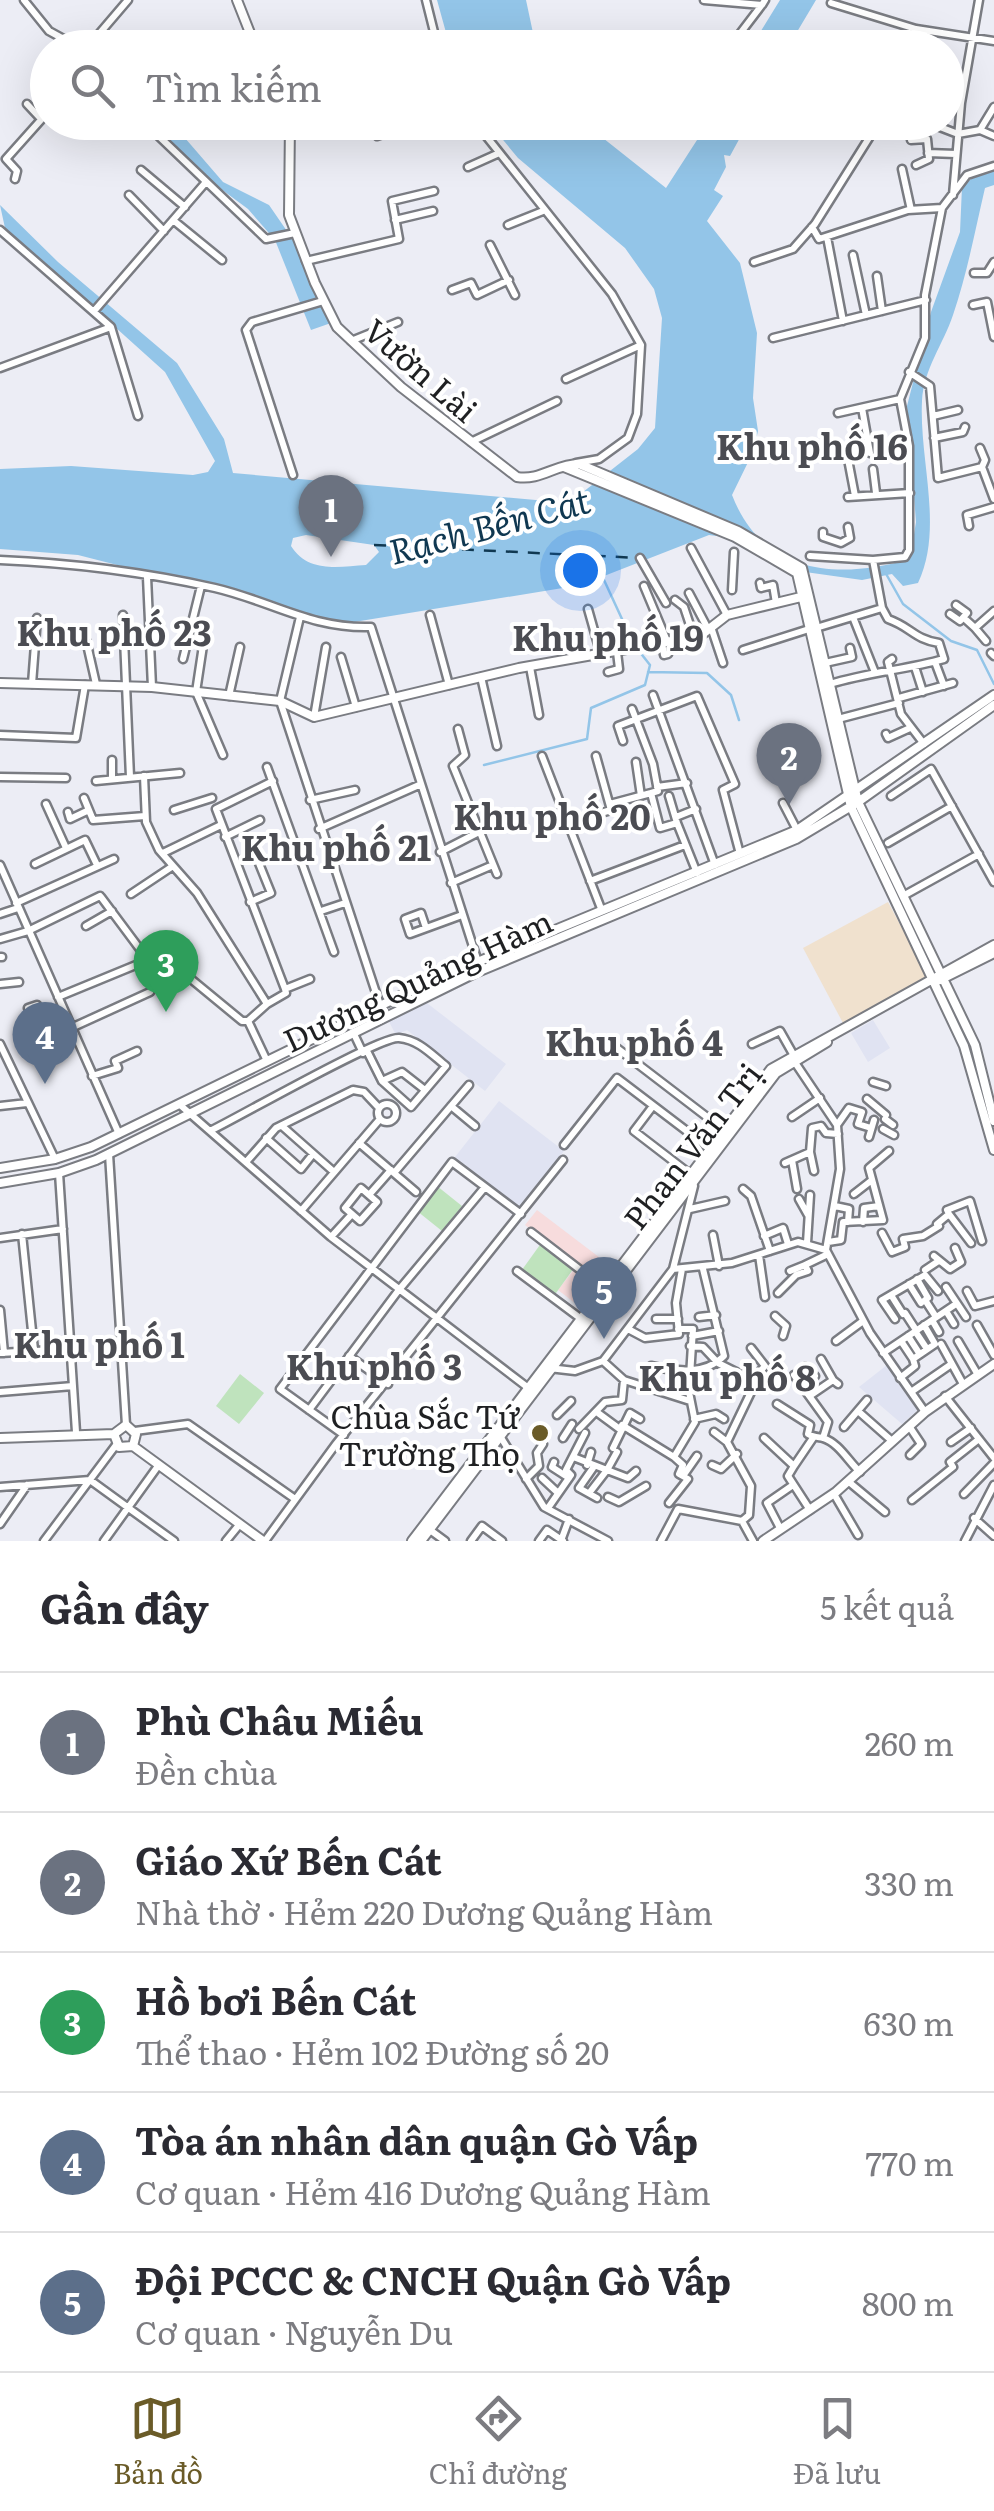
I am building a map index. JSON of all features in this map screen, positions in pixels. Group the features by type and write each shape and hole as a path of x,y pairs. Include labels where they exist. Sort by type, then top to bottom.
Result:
{"street":[{"path":"36,0 26,3 48,30"},
{"path":"100,30 128,0"},
{"path":"237,0 249,30"},
{"path":"426,0 434,30"},
{"path":"704,0 763,2"},
{"path":"964,96 977,0"},
{"path":"743,30 763,2"},
{"path":"831,3 921,30"},
{"path":"964,38 994,41"},
{"path":"27,104 30,107"},
{"path":"980,130 994,107"},
{"path":"964,133 980,130 994,136"},
{"path":"14,178 17,170 6,159 30,132"},
{"path":"163,140 266,239 295,233"},
{"name":"Vườn Lài","path":"289,140 286,202 295,233 322,302 350,342 470,443 517,477 537,477 558,467 576,466 735,537 801,574 806,596"},
{"path":"488,140 612,294 641,345 637,414 628,438 599,460 576,466"},
{"path":"754,262 793,249 812,227 868,140"},
{"path":"910,140 927,140 924,164 916,165"},
{"path":"953,196 957,140"},
{"path":"928,152 956,154"},
{"path":"468,168 498,154"},
{"path":"810,556 874,563 908,555 908,434 900,399 925,338 926,300 942,208 966,175 994,166"},
{"path":"902,169 910,210"},
{"path":"142,170 184,207"},
{"path":"96,310 206,182"},
{"path":"306,261 399,239 392,201 434,191"},
{"path":"129,195 164,231"},
{"path":"812,227 819,239 910,210 942,208"},
{"path":"395,220 433,210"},
{"path":"508,225 543,211"},
{"path":"173,220 222,260"},
{"path":"0,230 111,327 138,416"},
{"path":"827,237 843,321"},
{"path":"490,245 515,295"},
{"path":"852,255 866,315"},
{"path":"974,273 987,273 994,262"},
{"path":"877,276 882,311"},
{"path":"452,290 471,282 477,295 509,280"},
{"path":"773,338 926,300"},
{"path":"293,476 246,330 252,322 322,302"},
{"path":"973,306 987,302 994,337"},
{"path":"350,342 398,322"},
{"path":"0,368 111,327"},
{"path":"566,378 641,345"},
{"path":"909,372 930,386 938,478 982,466 986,460 980,448"},
{"path":"838,413 900,399"},
{"path":"470,443 479,434 557,401"},
{"path":"862,408 870,453"},
{"path":"932,416 958,410"},
{"path":"934,438 964,432 965,427"},
{"path":"847,454 852,496 910,493"},
{"path":"982,466 992,478 994,499"},
{"path":"873,469 876,493"},
{"path":"969,526 967,515 994,507"},
{"path":"834,543 850,538 848,527"},
{"path":"822,532 834,543 834,558"},
{"path":"691,548 714,584 727,615"},
{"path":"714,584 732,586 734,552"},
{"path":"640,558 666,604"},
{"path":"0,560 67,563 201,586 326,626 372,627 440,852 480,966"},
{"path":"830,684 874,670 892,674 944,659 938,642 923,642 902,623 888,619 882,608 874,563"},
{"path":"148,577 152,687"},
{"path":"760,583 761,588 772,585 776,603"},
{"path":"184,659 201,586"},
{"path":"644,586 664,641 664,655 668,654"},
{"path":"689,593 710,628 723,664"},
{"path":"0,683 128,684 280,702 314,716 395,701 530,666 694,636 727,615 806,596 853,800 936,980 975,1045 994,1122"},
{"path":"675,600 684,607 694,636"},
{"path":"950,614 959,622 964,618 966,612 956,605"},
{"path":"743,650 882,608"},
{"path":"588,609 601,654"},
{"path":"975,628 994,611"},
{"path":"123,615 130,777"},
{"path":"430,615 449,685"},
{"path":"300,617 280,702 380,1005"},
{"path":"853,617 874,670"},
{"path":"32,684 37,618"},
{"path":"964,618 986,641"},
{"path":"60,639 86,640 96,684"},
{"path":"204,639 196,692 223,754"},
{"path":"816,641 830,684 853,800 902,896 964,1046 994,1150"},
{"path":"229,696 240,647"},
{"path":"314,716 326,647"},
{"path":"825,663 852,658 850,648"},
{"path":"608,672 619,669 620,651"},
{"path":"341,657 356,708"},
{"path":"892,658 888,662 899,701 910,728 924,745"},
{"path":"936,662 944,686"},
{"path":"530,666 540,715"},
{"path":"916,667 923,692"},
{"path":"481,677 497,746"},
{"path":"838,719 953,683"},
{"path":"0,736 76,738 85,685"},
{"path":"653,695 716,866"},
{"name":"Dương Quảng Hàm","path":"0,1183 59,1173 109,1154 354,1034 480,966 797,830 853,800 994,695"},
{"path":"622,741 618,726 697,696 735,784 723,790 741,856"},
{"name":"Dương Quảng Hàm","path":"0,1168 55,1160 119,1134 380,1005 754,858 853,800 994,705"},
{"path":"632,708 660,828 696,809"},
{"path":"886,734 888,738 910,728"},
{"path":"458,730 465,755 463,762 453,766 497,874"},
{"path":"542,756 602,912"},
{"path":"594,816 611,810 596,756"},
{"path":"112,760 112,780"},
{"path":"636,762 641,796"},
{"path":"267,767 334,952"},
{"path":"891,796 932,769 994,882"},
{"path":"96,782 180,772"},
{"path":"0,776 66,778"},
{"path":"144,776 146,816 163,854 196,894 267,1004"},
{"path":"192,980 242,1021 248,1021 286,993 216,809 273,781"},
{"path":"610,804 687,783"},
{"path":"320,829 419,785"},
{"path":"310,800 355,790"},
{"path":"669,796 697,873"},
{"path":"84,798 93,820 146,816"},
{"path":"174,810 212,798"},
{"path":"783,802 797,830"},
{"path":"46,804 66,848"},
{"path":"888,842 952,806"},
{"path":"68,812 70,819 89,810"},
{"path":"225,837 260,820"},
{"path":"163,854 222,825"},
{"path":"440,852 479,832"},
{"path":"35,864 86,840 97,866"},
{"path":"250,902 271,893 252,846"},
{"path":"590,880 685,846"},
{"path":"902,896 978,854"},
{"path":"0,914 114,859"},
{"path":"451,882 493,864"},
{"path":"0,865 119,1134"},
{"path":"131,894 173,866"},
{"path":"0,939 28,931 101,896 157,977"},
{"path":"322,911 345,904"},
{"path":"86,926 112,911"},
{"path":"426,928 462,915"},
{"name":"Phan Văn Trị","path":"421,1541 427,1527 772,1069 994,945"},
{"path":"58,998 162,953"},
{"path":"936,980 994,953"},
{"path":"285,989 310,979"},
{"path":"0,984 19,982"},
{"path":"71,1028 150,992"},
{"path":"28,1008 38,1005 41,1018"},
{"path":"29,1020 64,1013"},
{"path":"248,1021 267,1061"},
{"path":"752,1044 780,1031 837,1129"},
{"path":"210,1131 365,1052 394,1037 416,1042 446,1066 411,1106 382,1081 365,1052 354,1034"},
{"path":"608,1042 724,1130"},
{"path":"1,1046 59,1173 76,1432"},
{"path":"92,1076 118,1068 115,1061 137,1051"},
{"path":"382,1081 402,1072 425,1090"},
{"path":"564,1145 617,1078 710,1148"},
{"path":"873,1082 886,1086"},
{"path":"369,1195 469,1084"},
{"path":"246,1162 282,1126 353,1090 364,1092 379,1108 380,1119 301,1211"},
{"path":"379,1108 393,1106 400,1098"},
{"path":"792,1117 820,1098"},
{"path":"868,1100 893,1124"},
{"path":"0,1106 27,1103"},
{"path":"179,1104 331,1238 530,1389"},
{"path":"380,1119 394,1120 393,1106"},
{"path":"451,1106 474,1126"},
{"path":"547,1367 575,1371 604,1361 672,1269 690,1209 692,1177 634,1131 654,1106"},
{"path":"868,1137 872,1124 858,1124 862,1112 849,1108 837,1129 835,1206 827,1249 882,1353 924,1412"},
{"path":"803,1110 814,1128 810,1152 814,1171"},
{"name":"Phan Văn Trị","path":"692,1177 710,1148 735,1120"},
{"path":"282,1126 334,1172"},
{"path":"814,1128 821,1126 826,1133 837,1129"},
{"path":"883,1130 894,1135"},
{"path":"266,1138 300,1168 313,1154"},
{"path":"359,1143 416,1192"},
{"path":"797,1189 789,1161 810,1152"},
{"path":"790,1271 841,1240 841,1224 883,1220 870,1164 889,1152"},
{"path":"109,1154 126,1425"},
{"path":"116,1444 132,1446 264,1541 562,1160"},
{"path":"344,1435 280,1389 452,1162 521,1214"},
{"path":"854,1194 872,1180"},
{"path":"309,1410 398,1291 485,1186"},
{"path":"362,1188 377,1202 360,1221 352,1214 344,1208 362,1188"},
{"path":"743,1189 751,1196 770,1251"},
{"path":"808,1215 812,1214 810,1195"},
{"path":"800,1199 808,1215 806,1243"},
{"path":"971,1244 947,1210 958,1204 970,1200 982,1240"},
{"path":"690,1209 725,1201"},
{"path":"835,1206 849,1209 848,1222"},
{"path":"863,1222 864,1208 879,1206"},
{"path":"331,1238 352,1214"},
{"path":"882,1233 892,1252 904,1246 903,1240 923,1236 950,1214"},
{"path":"0,1238 63,1228"},
{"path":"764,1236 784,1228 788,1244"},
{"path":"530,1232 606,1290"},
{"path":"22,1234 34,1350"},
{"path":"713,1235 719,1266"},
{"path":"672,1269 719,1266 788,1244 806,1243 827,1249"},
{"path":"894,1319 882,1300 938,1265 936,1258 950,1269 961,1262 955,1248"},
{"path":"758,1254 765,1297"},
{"path":"778,1293 796,1275 808,1271 804,1264"},
{"path":"678,1332 682,1269"},
{"path":"651,1366 693,1370 718,1362 725,1350 703,1269"},
{"path":"517,1271 583,1320"},
{"path":"926,1272 966,1317"},
{"path":"917,1280 938,1344 963,1384"},
{"path":"908,1284 925,1300"},
{"path":"968,1292 975,1306 994,1301"},
{"path":"891,1295 921,1353"},
{"path":"882,1353 956,1304"},
{"path":"0,1310 2,1353 71,1348"},
{"path":"946,1310 954,1324"},
{"path":"699,1317 716,1315"},
{"path":"775,1316 786,1326 783,1336"},
{"path":"656,1319 678,1319"},
{"path":"836,1340 863,1321"},
{"path":"931,1321 939,1332"},
{"path":"977,1324 994,1355"},
{"path":"628,1329 645,1338 692,1329 690,1401 694,1419 674,1458"},
{"path":"692,1336 719,1331"},
{"path":"910,1334 921,1353"},
{"path":"958,1341 978,1375"},
{"path":"900,1378 915,1366 921,1353 938,1344"},
{"path":"690,1346 703,1347 718,1362 752,1380"},
{"path":"727,1442 752,1390 752,1380 765,1366 751,1348"},
{"path":"350,1356 388,1384"},
{"path":"821,1359 836,1382 809,1400 828,1422 824,1438"},
{"path":"604,1361 624,1380 655,1394 690,1401"},
{"path":"763,1541 834,1494 924,1412 994,1364"},
{"path":"910,1392 950,1365"},
{"path":"805,1367 815,1376"},
{"path":"794,1375 811,1396"},
{"path":"622,1400 624,1380"},
{"path":"0,1392 73,1386"},
{"name":"Phan Văn Trị","path":"412,1541 500,1436 530,1389"},
{"path":"945,1396 994,1460 964,1494"},
{"path":"562,1438 598,1413 604,1402 622,1400 632,1408 594,1495 579,1488 590,1466 591,1452"},
{"path":"844,1426 867,1400"},
{"path":"557,1415 570,1401"},
{"path":"777,1404 810,1425 808,1434 813,1438 824,1438 843,1451 860,1472"},
{"path":"858,1411 892,1441"},
{"path":"598,1413 683,1465 678,1474 688,1480 669,1503"},
{"path":"630,1413 640,1419"},
{"path":"694,1419 716,1414 724,1419"},
{"path":"126,1425 135,1431 188,1424 295,1499"},
{"path":"0,1438 76,1432 114,1434 126,1425"},
{"path":"909,1426 921,1444 910,1455"},
{"path":"951,1442 971,1428"},
{"path":"548,1508 571,1474 566,1470 576,1458 579,1429"},
{"path":"132,1446 135,1431"},
{"path":"661,1541 678,1509 742,1521 750,1515 752,1486 737,1454 714,1432"},
{"path":"44,1541 116,1444 114,1434"},
{"path":"500,1436 530,1491 548,1508 608,1541"},
{"path":"764,1438 794,1466"},
{"path":"780,1528 767,1503 791,1481 794,1466 813,1438"},
{"path":"912,1500 936,1484 954,1466 950,1462 979,1439"},
{"path":"526,1479 538,1466 537,1453 543,1444"},
{"path":"712,1465 721,1469 737,1454"},
{"path":"683,1476 697,1456"},
{"path":"576,1458 628,1478 636,1471"},
{"path":"554,1462 552,1467 569,1478"},
{"path":"104,1541 158,1466"},
{"path":"777,1476 791,1481 810,1510"},
{"path":"542,1478 558,1493"},
{"path":"0,1487 90,1480 170,1540"},
{"path":"849,1482 885,1512"},
{"path":"0,1524 28,1485"},
{"path":"965,1541 994,1485"},
{"path":"608,1497 618,1502 626,1494 632,1498 646,1486"},
{"path":"834,1494 858,1534"},
{"path":"974,1518 994,1536"},
{"path":"539,1541 548,1530 562,1539 568,1519"},
{"path":"742,1521 754,1541"},
{"path":"226,1541 239,1525"},
{"path":"470,1541 482,1526 502,1541"},
{"path":"427,1527 445,1541"}],"shaded area":[{"path":"888,902 928,977 843,1023 803,948"},
{"path":"423,1000 506,1064 485,1091 407,1030 396,1035 386,1016"},
{"path":"873,1020 890,1048 868,1062 851,1033"},
{"path":"499,1101 564,1151 519,1208 455,1157"},
{"path":"537,1210 616,1270 584,1310 558,1290 575,1268 595,1282 525,1225"},
{"path":"887,1365 919,1409 902,1424 859,1387"}],"green space":[{"path":"437,1186 462,1206 442,1231 417,1211"},
{"path":"542,1242 574,1268 551,1300 519,1274"},
{"path":"240,1374 264,1393 239,1424 216,1406"}],"water":[{"path":"437,0 526,0 532,30 445,30"},
{"path":"780,0 816,0 798,30 761,30"},
{"path":"169,140 187,140 223,182 269,205 300,250 331,323 311,330 275,240 248,209 194,169"},
{"name":"Rạch Bến Cát","path":"503,140 605,140 666,188 697,140 739,140 730,156 724,155 726,167 714,190 723,196 707,221 740,263 757,333 753,398 758,431 753,452 732,495 746,522 763,542 783,556 830,569 883,566 910,559 916,522 907,406 931,312 960,232 962,187 978,173 994,168 994,185 985,188 958,300 923,389 930,517 926,562 918,583 903,586 892,574 862,580 791,570 732,538 709,535 581,585 348,623 283,609 196,580 168,578 78,555 0,549 0,469 71,466 193,475 208,472 215,461 165,372 5,228 0,205 58,262 177,363 224,439 233,473 569,503 638,449 655,428 662,318 654,289 625,248 518,158","holes":["306,535 374,545 379,552 366,565 334,567 306,561 291,546 293,538"]}],"waterway":[{"path":"885,572 903,604 951,641 977,650 994,684"},
{"path":"604,580 634,645"},
{"path":"484,765 587,739 591,708 645,685 650,665 639,651"},
{"path":"648,672 707,673 731,695 739,720"}],"ferry route":[{"path":"374,545 639,558"}],"place":[{"name":"Phù Châu Miếu","path":"331,557"},
{"name":"Giáo Xứ Bến Cát","path":"789,805"},
{"name":"Hồ bơi Bến Cát","path":"166,1012"},
{"name":"Tòa án nhân dân quận Gò Vấp","path":"45,1084"},
{"name":"Đội PCCC & CNCH Quận Gò Vấp","path":"604,1339"},
{"name":"Chùa Sắc Tứ Trường Thọ","path":"540,1433"}],"district":[{"name":"Khu phố 16","path":"812,445"},
{"name":"Khu phố 23","path":"114,631"},
{"name":"Khu phố 19","path":"608,636"},
{"name":"Khu phố 20","path":"552,815"},
{"name":"Khu phố 21","path":"336,846"},
{"name":"Khu phố 4","path":"634,1041"},
{"name":"Khu phố 1","path":"99,1343"},
{"name":"Khu phố 3","path":"374,1365"},
{"name":"Khu phố 8","path":"727,1376"}]}
